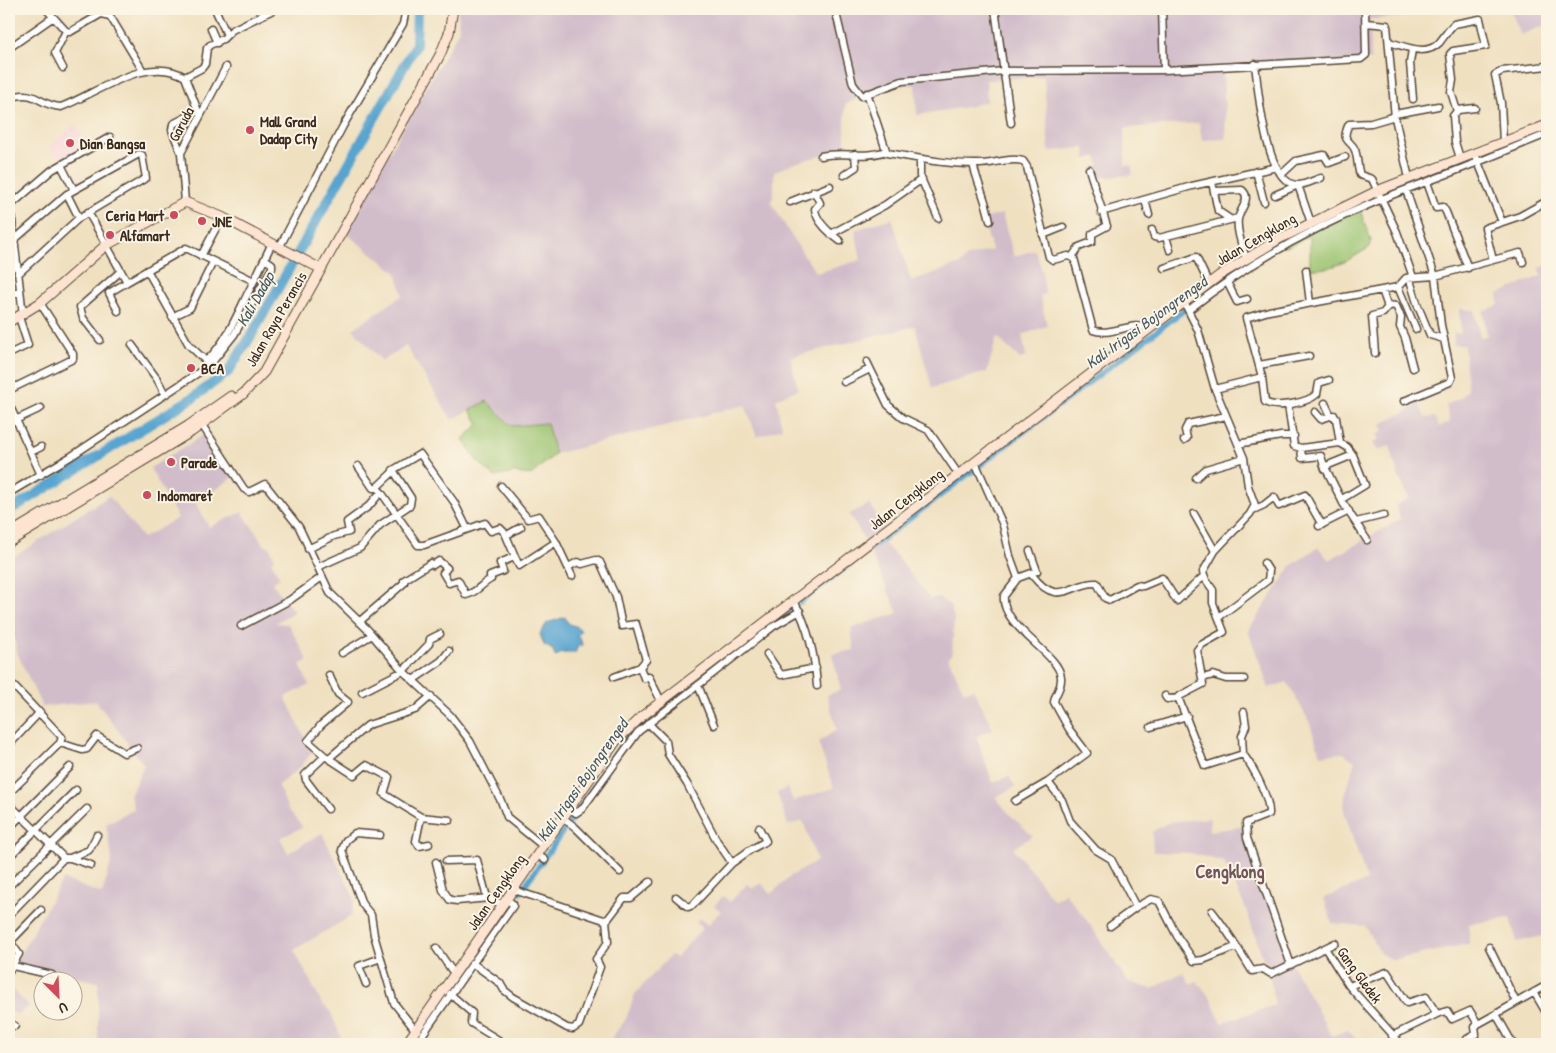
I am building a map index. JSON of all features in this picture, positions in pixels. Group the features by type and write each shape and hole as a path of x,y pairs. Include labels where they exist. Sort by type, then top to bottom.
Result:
{"street":[{"path":"46,9 52,18 57,19 66,31"},
{"path":"92,9 97,16"},
{"path":"215,9 227,35"},
{"path":"185,77 202,68 205,64 207,48 217,43 232,30 275,9"},
{"path":"208,363 228,332 265,259 276,246 343,126 399,32 406,15 406,9"},
{"name":"Jalan Raya Perancis","path":"316,266 362,188 436,52 444,31 448,9"},
{"name":"Jalan Raya Perancis","path":"9,542 200,422 258,370 274,347 316,266 440,55 449,33 453,9"},
{"path":"836,9 853,84 862,96 888,85 912,79 1004,71 1164,70 1363,59 1366,55 1365,9"},
{"path":"995,9 1011,123"},
{"path":"1162,9 1164,70"},
{"path":"66,31 75,31 97,16 106,13 110,16 143,71"},
{"path":"9,48 52,18"},
{"path":"1389,42 1412,49 1434,48 1454,24 1480,20 1486,46 1450,54 1454,80 1450,92 1457,111"},
{"path":"1366,23 1385,24 1389,42 1395,115 1401,150 1408,184 1434,276 1451,381 1404,401"},
{"path":"211,29 217,43"},
{"path":"63,68 55,53 66,31"},
{"path":"1412,49 1410,62 1413,99"},
{"path":"1255,64 1264,135 1268,150 1282,174 1292,183 1298,185"},
{"name":"Garuda","path":"184,202 181,153 226,66"},
{"path":"1503,142 1500,103 1495,74 1502,71 1547,66"},
{"path":"9,98 27,94 61,107 143,71 166,69 185,77 198,111 173,124 172,130 181,153"},
{"path":"867,93 886,151"},
{"path":"1438,106 1395,115 1371,123 1350,124 1347,129 1346,139 1355,149 1360,175 1371,177 1397,232 1418,306 1430,335 1444,339"},
{"path":"1460,158 1452,116 1457,111 1475,108"},
{"path":"1408,184 1428,182 1476,158 1547,127"},
{"name":"Jalan Cengklong","path":"406,1044 486,937 514,890 542,857 544,846 567,821 616,741 661,702 718,664 797,606 959,475 977,467 1149,328 1187,305 1209,284 1224,280 1246,259 1258,258 1311,223 1408,184 1460,158 1476,158 1503,142 1547,127"},
{"path":"11,205 49,172 110,137"},
{"path":"821,156 840,153 872,155 886,151 920,160 973,164 1015,160 1025,164 1050,260 1072,257 1079,247 1092,242 1092,234 1094,232 1105,228 1106,224 1089,169"},
{"path":"844,176 856,168 855,154"},
{"path":"14,240 67,194 136,155 142,155 146,178 79,218 18,274"},
{"path":"1282,174 1299,160 1324,155 1329,164 1345,157"},
{"path":"1476,158 1502,222"},
{"path":"920,160 922,179 938,218"},
{"path":"973,164 979,188 986,196 990,220"},
{"path":"61,165 74,190"},
{"path":"1101,212 1212,182 1277,167"},
{"path":"1256,171 1264,202"},
{"path":"1275,195 1321,178"},
{"path":"831,234 885,205 922,179"},
{"path":"1212,182 1219,213 1230,220"},
{"path":"1428,182 1436,208 1443,207 1468,268"},
{"path":"1298,185 1311,223"},
{"path":"790,202 830,186"},
{"path":"1214,191 1242,190 1245,192 1247,198 1238,218 1240,240 1246,259"},
{"path":"814,191 820,202 815,212 831,234 840,241"},
{"path":"9,194 21,316 28,345 9,354"},
{"path":"67,194 79,218"},
{"path":"1282,243 1379,196"},
{"path":"1145,200 1149,215"},
{"path":"1493,260 1484,229 1547,201"},
{"path":"9,322 40,303 106,245 184,202 222,216 316,266"},
{"path":"88,212 127,282"},
{"path":"201,256 222,216"},
{"path":"1152,230 1154,237 1166,237 1238,218"},
{"path":"1043,235 1063,228"},
{"path":"1166,237 1170,250"},
{"path":"118,312 109,293 184,248 254,281"},
{"path":"1330,380 1319,383 1315,396 1288,405 1270,405 1265,402 1262,377 1246,318 1269,311 1398,287 1411,277 1434,276 1520,253 1523,262"},
{"path":"1072,257 1078,270 1093,330 1100,332 1140,326 1149,328"},
{"path":"1164,268 1196,257 1209,284"},
{"path":"1165,696 1167,699 1179,698 1181,694 1203,684 1197,653 1201,645 1224,632 1213,603 1213,590 1204,576 1204,567 1215,551 1253,510 1255,505 1248,486 1244,458 1215,389 1198,330 1187,305 1258,258"},
{"path":"9,493 41,475 165,394 208,363 234,335 272,268 272,264 265,259"},
{"path":"172,316 190,308 213,262"},
{"path":"9,268 17,266"},
{"path":"146,270 189,345 208,363"},
{"path":"1306,270 1310,303"},
{"path":"100,340 83,318 80,307 121,271"},
{"path":"1224,280 1237,302 1247,299"},
{"path":"1398,287 1416,329"},
{"path":"1375,353 1372,316 1384,312 1387,305 1382,290"},
{"path":"9,294 20,292"},
{"path":"9,390 73,358 73,354 40,303"},
{"path":"1387,305 1396,306 1401,316 1400,327 1413,368"},
{"path":"132,345 157,379 165,394"},
{"path":"1259,365 1309,356"},
{"path":"844,382 869,366 888,405 903,418 928,430 959,475"},
{"path":"1215,389 1262,377"},
{"path":"1325,403 1330,414 1336,418 1340,443"},
{"path":"9,404 12,421 31,452 41,475"},
{"path":"1288,405 1288,414 1294,436 1294,448 1340,443 1347,447 1353,455 1365,485 1342,499"},
{"path":"12,421 41,408"},
{"path":"1315,412 1321,419 1334,415"},
{"path":"1184,440 1187,438 1184,430 1188,424 1226,416"},
{"path":"200,422 244,489 249,492 261,484 269,486 299,527 330,594 372,635 403,671 450,715 470,741 502,800 506,817 544,846"},
{"name":"Jalan Raya Perancis","path":"9,534 200,422"},
{"path":"1238,444 1280,436 1294,436"},
{"path":"31,452 42,448"},
{"path":"1301,448 1302,458 1321,456 1349,512 1367,540"},
{"path":"308,549 334,536 349,532 347,522 369,506 378,490 393,472 421,455 454,502 467,528"},
{"path":"1326,469 1326,466 1353,455"},
{"path":"1196,478 1206,469 1244,458"},
{"path":"358,466 373,488 378,490 421,546 485,523 491,531 502,529 507,535 514,557 521,566 556,542"},
{"path":"977,467 1003,525 1010,556 1018,578"},
{"path":"318,567 360,548 380,525 410,504 411,498 393,472"},
{"path":"501,486 528,518 539,516 556,542 572,576"},
{"path":"1253,510 1264,506 1274,498 1279,506 1305,496 1320,526 1349,512"},
{"path":"1194,514 1215,551"},
{"path":"1356,522 1384,515"},
{"path":"507,535 521,526"},
{"path":"1015,801 1048,782 1086,754 1087,751 1069,729 1054,702 1061,690 1059,668 1018,625 1004,605 1004,596 1018,578 1032,574 1037,569 1030,551"},
{"path":"359,622 404,583 407,577 420,572 431,563 432,565 438,561 445,566 447,568 443,573 449,583 458,580 466,595 480,590 491,579 490,576 503,571 500,563 514,557"},
{"path":"568,567 578,562 582,564 596,560 600,562 616,597 622,626 635,623 636,625 646,660 640,667 614,677"},
{"path":"1218,617 1268,580 1269,571 1264,562"},
{"path":"1032,574 1047,588 1062,592 1097,583 1105,598 1110,600 1136,585 1143,586 1162,578 1177,601 1204,576"},
{"path":"241,626 290,600 322,577"},
{"path":"797,606 807,625 816,668 817,686"},
{"path":"362,692 403,671 429,644 431,638 440,634"},
{"path":"342,653 372,635"},
{"path":"413,680 441,660 449,651"},
{"path":"767,654 781,675 816,668"},
{"path":"572,810 582,809 626,745 648,723 698,685 718,664"},
{"path":"640,667 644,678 650,677 661,702"},
{"path":"329,675 338,694 348,702 321,725 308,741 327,757 354,775 366,764 389,777 384,794 421,817 450,820"},
{"path":"1203,678 1213,675 1226,679 1244,679"},
{"path":"9,793 61,741 61,735 10,684"},
{"path":"698,685 714,725"},
{"path":"328,808 306,780 305,775 368,725 415,710 431,696"},
{"path":"1179,698 1205,766 1243,754"},
{"path":"9,745 40,712"},
{"path":"1244,712 1246,726 1242,736 1243,754 1260,783 1269,812 1268,815 1246,823 1246,838 1291,965"},
{"path":"1152,727 1187,716"},
{"path":"648,723 666,742 668,754 691,790 717,841 732,863"},
{"path":"61,741 82,750 87,749 97,736 124,753 137,748"},
{"path":"9,828 70,767"},
{"path":"1048,782 1062,800 1070,821 1096,850 1111,859 1136,907"},
{"path":"9,857 76,790"},
{"path":"9,804 67,858 91,865"},
{"path":"9,886 87,809"},
{"path":"421,817 416,841 419,846 429,844"},
{"path":"567,821 620,872"},
{"path":"676,898 688,907 693,905 732,863 766,841 760,828"},
{"path":"380,835 355,833 346,840 342,850 362,904 371,915 394,1003 416,1031"},
{"path":"9,915 67,858 87,852 97,835"},
{"path":"446,861 477,860 484,888 489,898"},
{"path":"436,862 443,890 450,900 489,898 508,902"},
{"path":"472,962 500,983 504,990 513,997 567,1028 573,1029 579,1025 600,967 596,959 608,942 606,920 624,898 631,898 650,882"},
{"path":"514,890 606,920"},
{"path":"1110,926 1136,907 1152,899 1159,901 1177,936 1194,961 1207,959 1235,947"},
{"path":"32,972 11,968 18,951 10,941 42,910"},
{"name":"Gang Gledek","path":"1212,911 1227,930 1235,947 1252,971 1263,969 1272,974 1325,948 1349,986 1401,1044"},
{"path":"416,1044 450,994 460,972 472,962 486,937"},
{"path":"1325,948 1335,943"},
{"path":"1489,947 1516,1002"},
{"path":"436,948 460,972"},
{"path":"366,984 360,966 381,958"},
{"path":"1349,986 1387,972 1406,1002 1426,997 1437,1014"},
{"path":"1467,1039 1476,1034 1475,1027 1478,1024 1547,985"},
{"path":"1534,992 1547,1014"},
{"path":"450,994 472,1013 471,1023 505,1044"},
{"path":"1392,1036 1447,1011 1452,1019 1470,1011 1478,1024"},
{"path":"1496,1014 1513,1044"}],"shaded area":[{"path":"458,9 1406,9 1406,17 1370,19 1371,59 1223,72 1226,139 1202,140 1199,123 1125,128 1125,165 1132,166 1132,175 1093,178 1091,168 1099,165 1096,156 1086,159 1085,147 1049,152 1044,77 986,80 987,101 972,106 917,115 915,85 899,85 867,93 845,105 845,148 792,164 774,172 774,194 771,202 792,237 816,273 861,260 855,230 892,218 911,281 960,264 967,257 992,250 983,219 1002,214 1014,256 1035,250 1042,271 1045,294 1040,296 1047,326 1022,335 1026,357 1020,359 997,337 987,372 932,388 915,326 790,357 798,389 776,399 782,428 757,437 745,405 555,454 547,423 513,426 487,401 452,420 406,346 382,361 353,329 403,295 396,272 344,232 459,30"},
{"path":"1510,9 1547,9 1547,24 1521,35"},
{"name":"Dian Bangsa","path":"75,125 89,146 62,162 49,146"},
{"path":"1547,264 1547,935 1517,942 1510,918 1469,924 1469,944 1393,960 1380,953 1365,926 1332,923 1324,898 1367,881 1344,811 1345,795 1355,761 1343,753 1320,755 1309,721 1287,682 1269,688 1248,631 1291,566 1318,547 1329,560 1400,519 1396,505 1409,498 1398,475 1390,446 1377,450 1373,443 1379,439 1377,435 1384,431 1381,424 1413,408 1417,398 1425,418 1435,417 1439,427 1450,422 1446,405 1460,398 1468,390 1464,345 1454,345 1454,333 1460,334 1461,330 1459,309 1474,310 1480,337 1487,336 1483,311 1499,305 1498,294 1541,276 1539,269"},
{"path":"205,434 233,477 196,504 209,527 242,512 265,546 269,546 275,559 271,561 280,578 272,583 294,612 275,623 288,624 308,660 300,665 309,685 285,697 312,752 300,768 278,785 288,809 303,827 280,838 288,853 322,833 355,899 351,916 294,950 322,1004 330,1011 344,1044 98,1044 98,982 82,979 82,970 40,970 15,963 63,879 102,894 112,859 106,824 134,809 130,795 144,765 96,701 42,707 18,655 13,634 9,629 9,560 109,496 143,538 178,518 150,468"},
{"path":"870,504 883,527 876,535 898,558 930,599 937,597 950,605 954,619 952,655 948,657 964,692 973,689 993,729 976,737 993,783 1009,776 1015,787 995,797 1013,818 1033,836 1013,848 1054,900 1065,893 1083,915 1128,982 1152,989 1183,972 1190,984 1197,981 1211,999 1221,1023 1275,1005 1269,975 1245,907 1224,862 1190,853 1153,852 1152,832 1169,822 1210,818 1209,831 1247,826 1256,865 1290,961 1332,1036 1348,1030 1360,1044 611,1044 610,1040 626,1019 635,994 671,955 676,958 702,929 696,922 699,918 708,925 721,911 714,906 723,896 730,902 747,884 753,888 761,883 771,894 791,876 817,861 803,821 788,825 777,793 788,788 793,801 834,788 818,742 837,730 827,695 841,690 832,654 854,650 851,628 898,613 866,542 849,514"},
{"path":"9,986 29,1006 19,1014 9,1011"}],"green space":[{"path":"1358,204 1371,241 1370,247 1340,264 1316,269 1307,268 1310,264 1310,236 1285,248 1282,241"},
{"path":"487,401 512,426 547,423 555,454 531,475 515,473 495,477 477,461 463,439 479,424 470,410"}],"water":[{"path":"565,617 568,623 579,628 581,632 576,637 580,637 582,645 578,646 575,653 561,653 555,657 553,650 544,645 540,634 547,623"}],"waterway":[{"name":"Kali Dadap","path":"9,511 194,397 228,372 251,336 416,45 417,9"},
{"name":"Kali Irigasi Bojongrenged","path":"1348,211 1547,130"},
{"name":"Kali Irigasi Bojongrenged","path":"800,602 1204,295"},
{"name":"Kali Irigasi Bojongrenged","path":"721,662 793,607"},
{"name":"Kali Irigasi Bojongrenged","path":"586,799 633,727"},
{"name":"Kali Irigasi Bojongrenged","path":"545,857 578,810"},
{"name":"Kali Irigasi Bojongrenged","path":"520,892 543,860"},
{"name":"Kali Irigasi Bojongrenged","path":"464,968 480,948"},
{"name":"Kali Irigasi Bojongrenged","path":"432,1016 462,972"}],"place":[{"name":"Mall Grand Dadap City","path":"250,130"},
{"name":"Dian Bangsa","path":"70,143"},
{"name":"Ceria Mart","path":"174,215"},
{"name":"JNE","path":"202,221"},
{"name":"Alfamart","path":"110,235"},
{"name":"BCA","path":"191,368"},
{"name":"Parade","path":"171,462"},
{"name":"Indomaret","path":"147,495"}],"district":[{"name":"Cengklong","path":"1230,871"}]}
